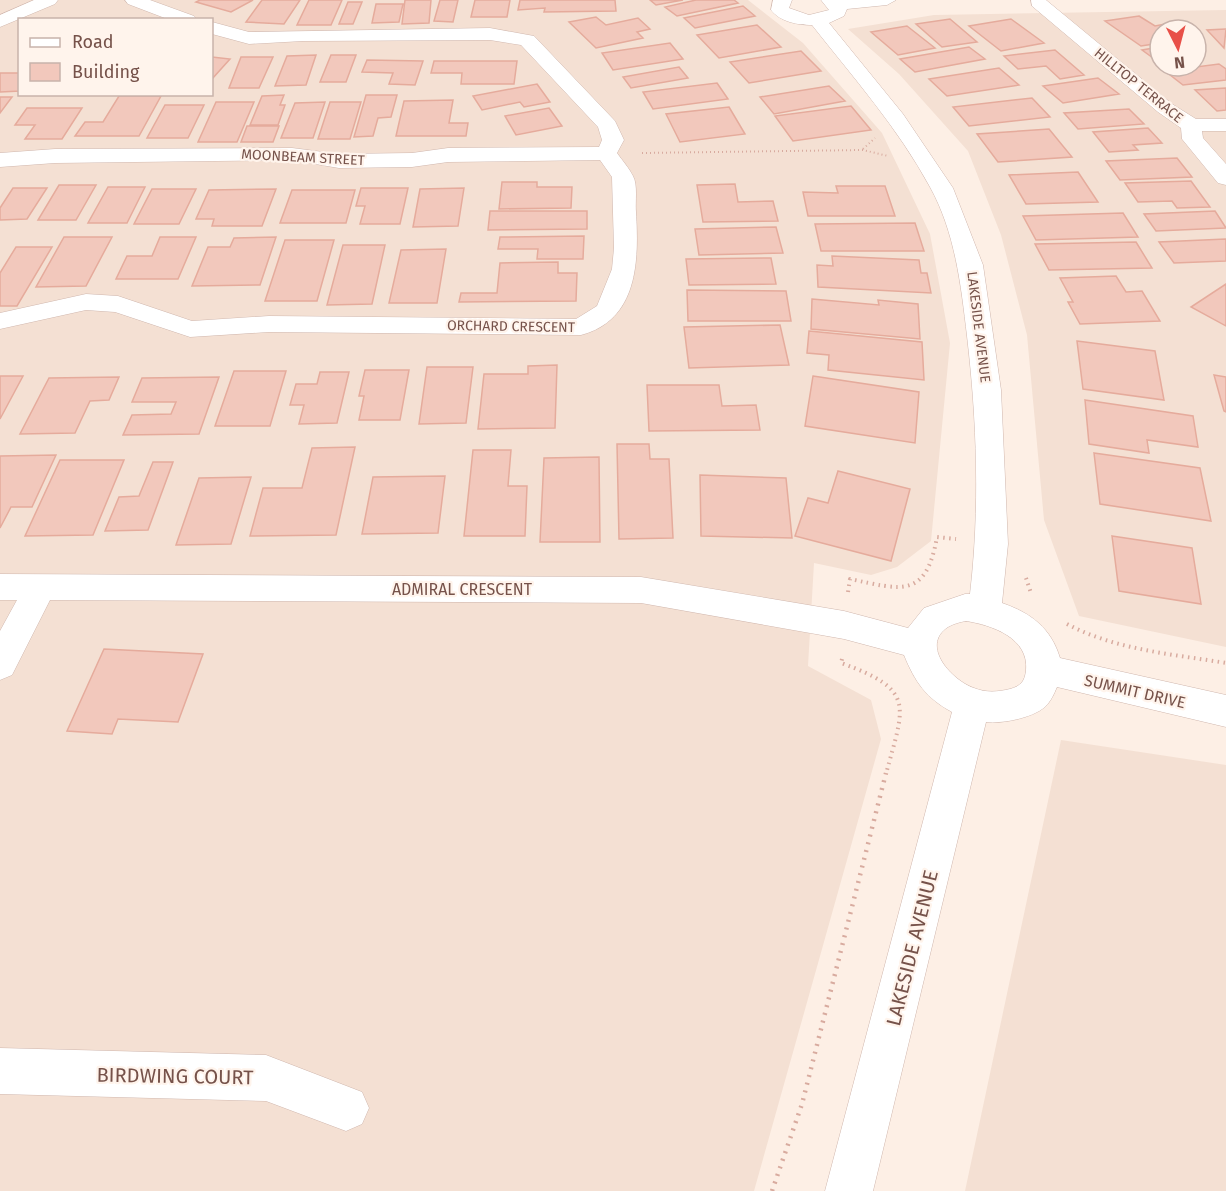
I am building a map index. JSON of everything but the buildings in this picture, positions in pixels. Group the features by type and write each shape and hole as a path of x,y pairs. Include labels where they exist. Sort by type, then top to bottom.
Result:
{"street":[{"path":"0,22 49,0"},
{"path":"134,0 183,18"},
{"path":"783,0 780,3 780,10 787,15 887,0"},
{"name":"HILLTOP TERRACE","path":"1038,1 1165,108 1191,125 1193,139 1226,178"},
{"name":"LAKESIDE AVENUE","path":"828,8 942,188 971,265 987,390 992,544 985,609"},
{"path":"213,28 249,38 303,35 490,34 527,40 608,125 613,140 606,153"},
{"path":"1191,125 1226,125"},
{"name":"MOONBEAM STREET","path":"0,159 10,161 55,156 292,154 349,161 412,160 448,155 606,153"},
{"name":"ORCHARD CRESCENT","path":"0,321 86,302 118,304 190,329 268,324 582,327 608,310 624,269 627,249 623,177 606,153"},
{"name":"ADMIRAL CRESCENT","path":"0,587 641,590 844,625 919,645"},
{"path":"0,665 40,587"},
{"path":"965,607 985,609 1011,620 1033,638 1045,669 1041,685 1030,698 1013,706 993,709 972,705 954,698 939,686 928,673 921,659 919,645 923,630 933,618 947,610 965,607"},
{"name":"SUMMIT DRIVE","path":"1045,669 1226,711"},
{"name":"LAKESIDE AVENUE","path":"849,1191 972,705"},
{"name":"BIRDWING COURT","path":"0,1071 266,1078 346,1108"}],"path":[{"path":"606,153 863,150 927,166"},
{"path":"772,1191 802,1104 901,716 898,696 887,683 842,663 850,579 907,589 918,585 928,573 935,553 937,537 992,544"}],"shaded area":[{"path":"0,0 748,0 803,43 882,133 930,234 950,343 931,541 897,567 871,575 814,563 808,666 871,700 881,739 754,1191 0,1191"},
{"path":"1226,10 1226,647 1079,616 1044,520 1027,335 1001,235 968,151 899,74 848,29 934,15"},
{"path":"1061,740 1226,765 1226,1191 965,1191"}]}
